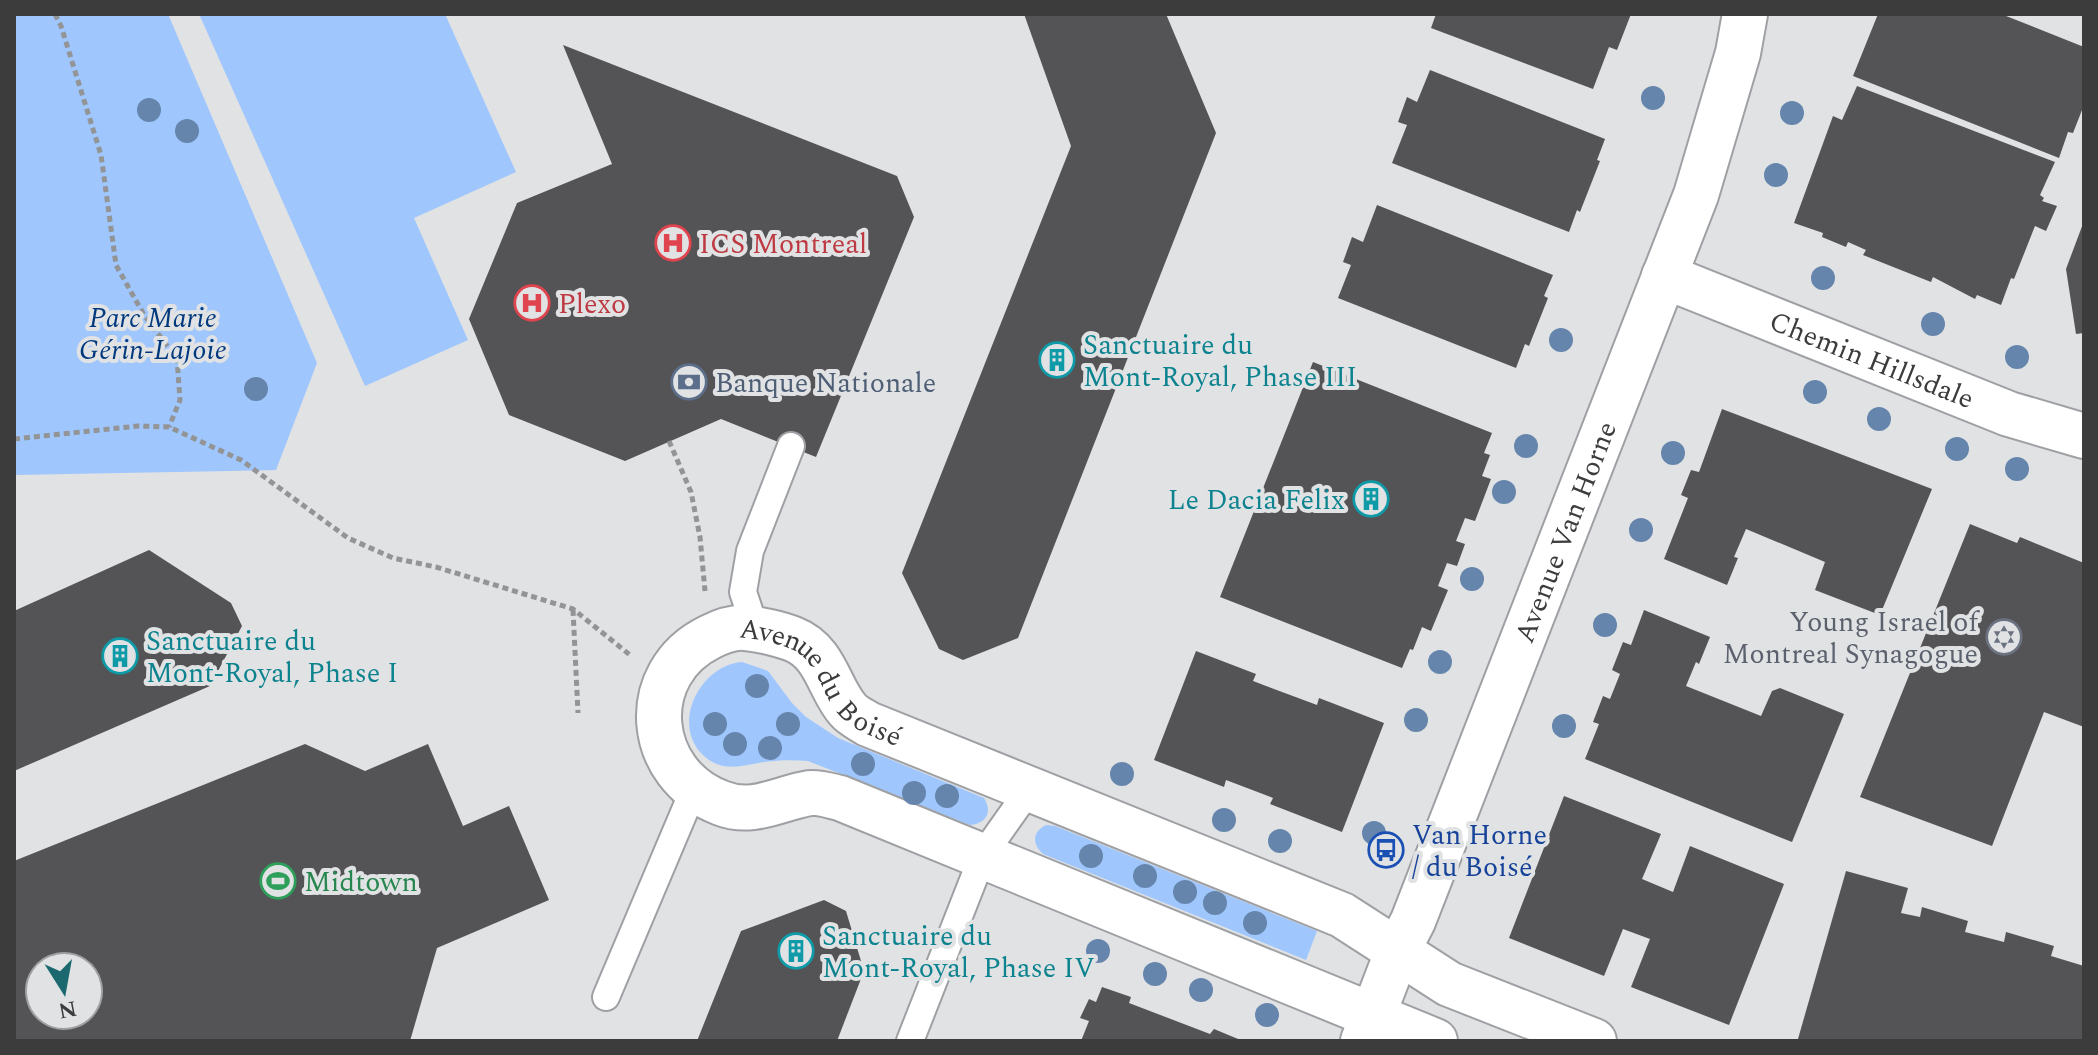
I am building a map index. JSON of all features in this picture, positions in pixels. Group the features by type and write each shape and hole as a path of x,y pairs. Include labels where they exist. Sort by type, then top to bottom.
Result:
{"street":[{"name":"Avenue Van Horne","path":"1369,1028 1696,195 1738,53 1745,14"},
{"name":"Chemin Hillsdale","path":"1664,276 2009,414 2084,436"},
{"name":"Avenue du Boisé","path":"1435,1041 1369,1028 983,855 840,798 812,793 753,808 722,804 694,789 677,772 659,735 658,719 666,683 678,659 721,632 745,628 795,640 817,657 848,710 868,724 1342,915 1449,984 1594,1041"}],"lane":[{"path":"756,631 743,592 750,551 791,446"},
{"path":"606,997 694,789"},
{"path":"910,1041 983,855 1029,790"}],"path":[{"path":"55,14 101,155 116,265 144,315 177,359 180,400 169,427"},
{"path":"14,439 138,426 169,427 241,460 348,538 393,558 436,567 573,609 633,658"},
{"path":"669,441 691,492 700,537 706,596"},
{"path":"573,609 578,713"}],"green space":[{"name":"Parc Marie Gérin-Lajoie","path":"14,14 168,14 317,363 276,470 14,475"},
{"path":"199,14 445,14 516,172 414,218 468,340 365,386"},
{"path":"742,662 768,671 806,717 838,738 984,798 988,812 984,820 970,825 808,761 775,761 729,767 709,760 697,748 690,733 689,717 693,701 712,674"},
{"path":"1046,825 1317,931 1306,960 1043,854 1035,838"}],"building":[{"name":"Sanctuaire du Mont-Royal, Phase III","path":"1024,14 1166,14 1216,133 1018,638 963,660 939,649 902,573 1071,146"},
{"path":"1436,14 1631,14 1617,50 1609,47 1593,89 1431,28"},
{"path":"1878,14 2001,14 2084,47 2084,105 2073,133 2068,132 2059,158 1853,76"},
{"path":"563,45 897,176 914,217 816,457 721,419 625,461 509,415 469,319 517,203 612,164"},
{"path":"1430,70 1605,139 1597,160 1600,161 1569,232 1392,163 1407,125 1398,122 1407,97 1417,102"},
{"path":"1857,86 2055,162 2040,195 2044,198 2042,201 2057,206 2046,231 2035,226 2001,305 1977,295 1975,299 1933,277 1931,282 1863,255 1866,250 1848,242 1846,247 1822,237 1823,233 1794,223 1833,116 1842,120"},
{"path":"1377,205 1553,275 1544,296 1548,298 1529,346 1525,344 1516,368 1338,298 1351,265 1343,262 1352,237 1363,242"},
{"path":"2084,221 2084,333 2076,334 2066,269"},
{"name":"Le Dacia Felix","path":"1313,362 1492,433 1484,453 1490,455 1482,476 1491,479 1475,521 1465,518 1456,541 1465,544 1457,566 1447,563 1438,586 1448,590 1431,631 1422,627 1402,668 1220,597"},
{"path":"1722,409 1932,489 1880,615 1815,590 1825,562 1746,529 1727,585 1664,559 1688,498 1681,495 1691,470 1699,472"},
{"name":"Young Israel of Montreal Synagogue","path":"1970,524 2017,543 2020,537 2084,563 2084,727 2044,712 1992,846 1860,797"},
{"name":"Sanctuaire du Mont-Royal, Phase I","path":"149,550 231,603 242,626 210,686 14,771 14,611"},
{"path":"1644,610 1710,637 1686,686 1761,716 1772,691 1780,688 1844,714 1792,842 1585,759 1599,724 1593,722 1603,696 1610,699 1620,674 1612,670 1623,642 1631,645"},
{"path":"1196,651 1256,674 1253,681 1317,705 1319,698 1384,723 1342,832 1270,804 1273,798 1226,780 1224,787 1154,760"},
{"name":"Midtown","path":"305,744 365,771 428,744 463,826 509,806 549,900 437,948 410,1041 14,1041 14,861"},
{"path":"1564,796 1661,834 1642,879 1673,892 1690,846 1784,884 1729,1025 1631,987 1650,939 1623,929 1604,976 1509,938"},
{"path":"1846,871 1908,888 1901,913 1920,917 1922,907 1968,921 1965,932 2004,942 2006,932 2054,946 2051,956 2084,966 2084,1041 1798,1039"},
{"name":"Sanctuaire du Mont-Royal, Phase IV","path":"824,900 846,911 864,971 837,1041 697,1041 741,931"},
{"path":"1102,987 1131,997 1129,1003 1210,1034 1214,1029 1243,1041 1081,1041 1089,1021 1080,1018 1089,999 1096,1002"}],"place":[{"name":"ICS Montreal","path":"673,243"},
{"name":"Plexo","path":"532,303"},
{"name":"Sanctuaire du Mont-Royal, Phase III","path":"1057,360"},
{"name":"Banque Nationale","path":"689,382"},
{"name":"Le Dacia Felix","path":"1371,499"},
{"name":"Young Israel of Montreal Synagogue","path":"2004,637"},
{"name":"Sanctuaire du Mont-Royal, Phase I","path":"120,656"},
{"name":"Van Horne / du Boisé","path":"1386,850"},
{"name":"Midtown","path":"278,881"},
{"name":"Sanctuaire du Mont-Royal, Phase IV","path":"796,951"}]}
